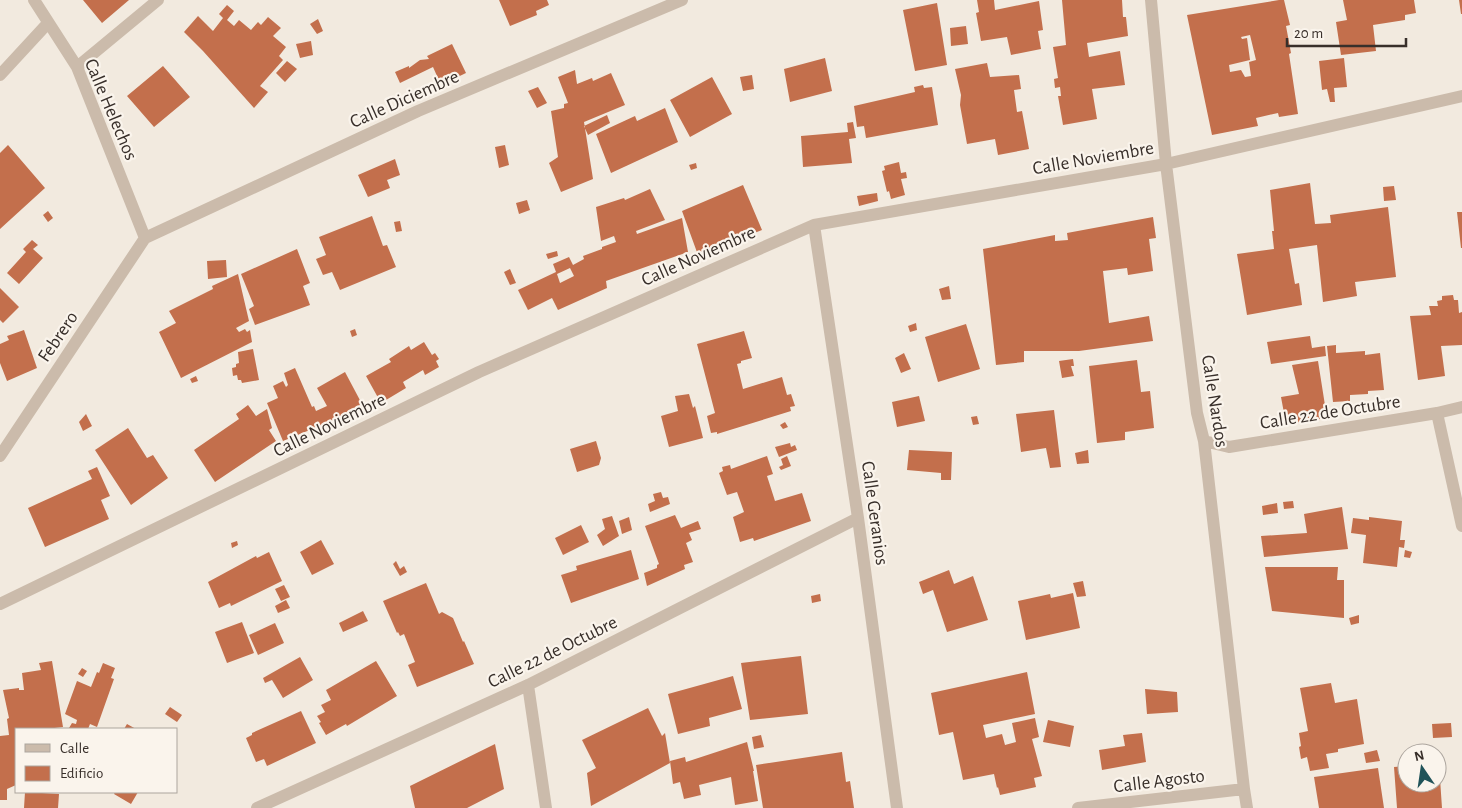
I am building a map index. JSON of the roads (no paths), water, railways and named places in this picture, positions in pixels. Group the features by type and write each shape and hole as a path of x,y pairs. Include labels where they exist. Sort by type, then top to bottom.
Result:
{"street":[{"name":"Calle Helechos","path":"34,0 77,67 145,238"},
{"path":"77,67 158,0"},
{"name":"Calle Diciembre","path":"145,238 418,111 682,0"},
{"name":"Calle Nardos","path":"1150,0 1166,164 1196,413 1204,440 1247,808"},
{"path":"0,75 48,23"},
{"name":"Calle Noviembre","path":"0,604 480,372 814,224 1166,164 1462,96"},
{"name":"Calle Geranios","path":"814,224 858,518 897,808"},
{"name":"Febrero","path":"0,456 145,238"},
{"name":"Calle 22 de Octubre","path":"1204,440 1229,447 1462,407"},
{"path":"1437,412 1462,526"},
{"name":"Calle 22 de Octubre","path":"257,808 528,685 858,518"},
{"path":"528,685 546,808"},
{"name":"Calle Agosto","path":"1078,808 1244,789"}]}
